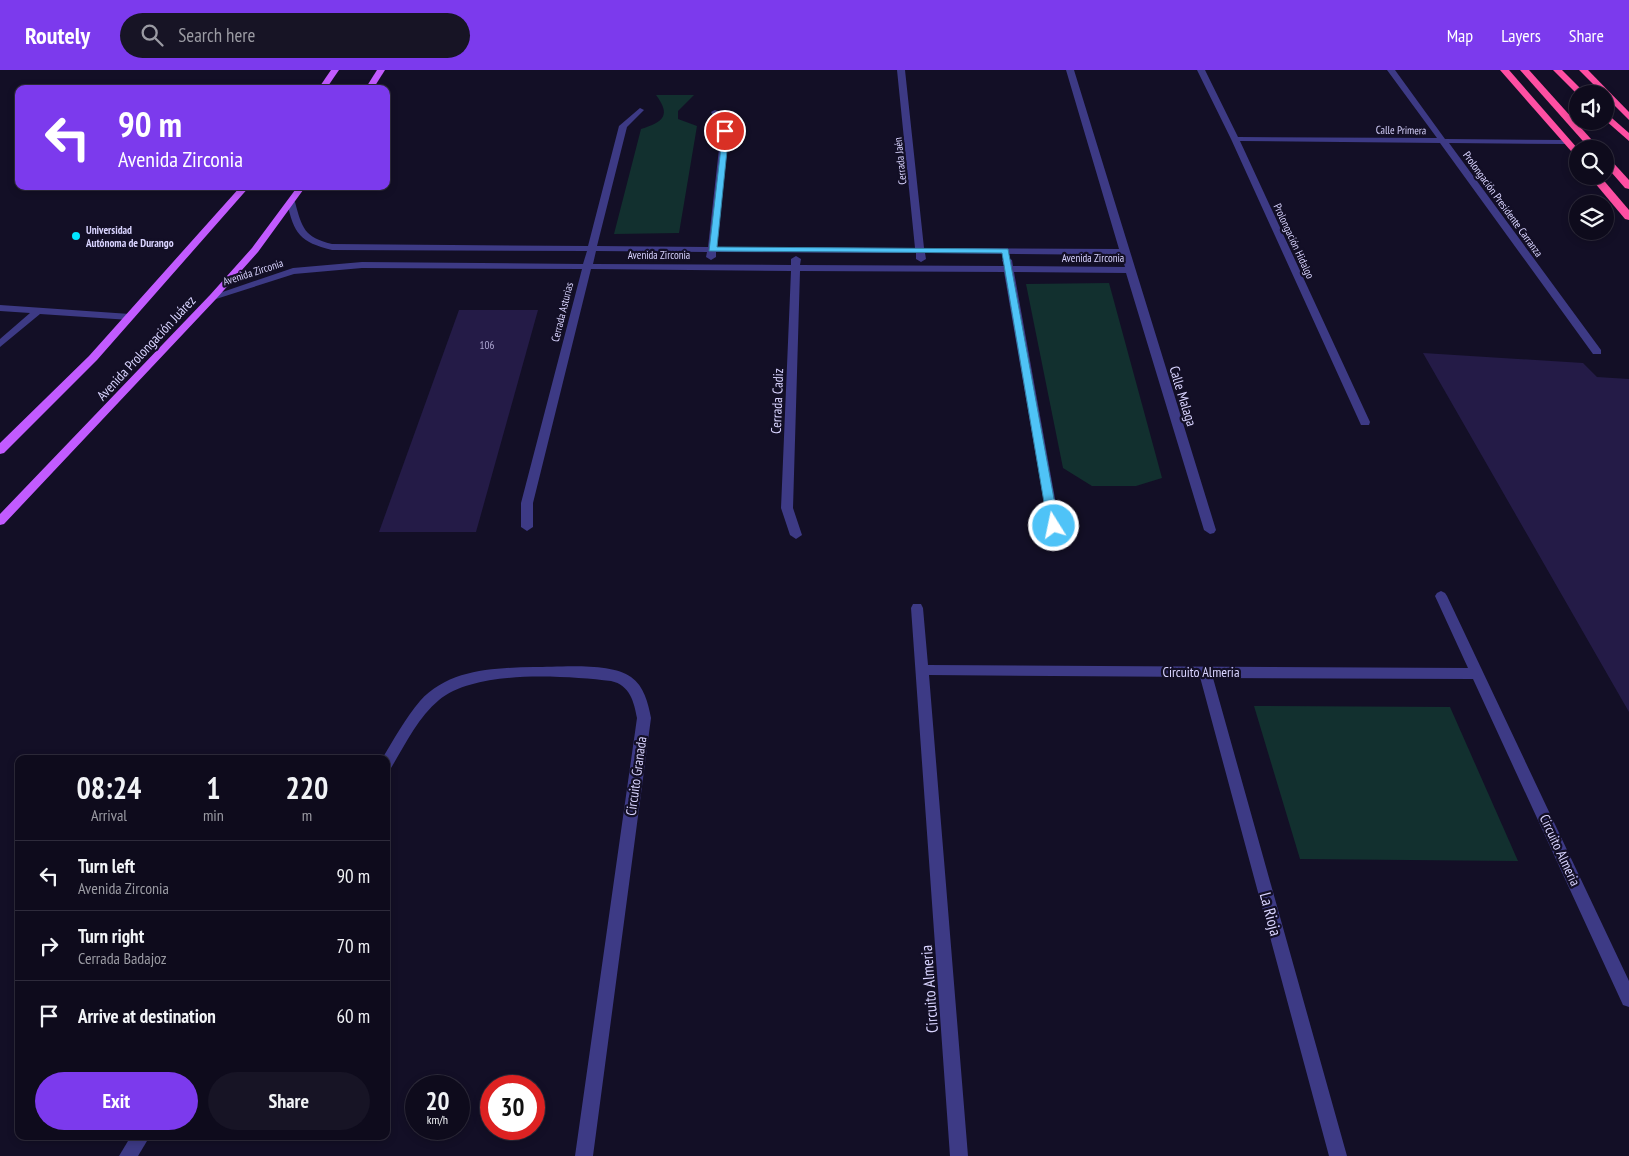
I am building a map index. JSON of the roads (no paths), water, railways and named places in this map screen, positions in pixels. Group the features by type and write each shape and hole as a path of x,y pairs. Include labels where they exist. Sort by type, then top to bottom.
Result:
{"highway":[{"path":"1504,70 1569,146"},
{"path":"1524,70 1588,140"},
{"path":"1557,70 1573,85"},
{"path":"1583,70 1629,117"},
{"path":"1614,124 1629,138"},
{"path":"1614,169 1629,186"},
{"path":"1602,185 1629,217"}],"main road":[{"path":"325,85 335,70"},
{"path":"372,85 381,70"},
{"path":"0,450 93,358 242,190"},
{"name":"Avenida Prolongación Juárez","path":"0,521 213,297 255,250 299,190"}],"street":[{"name":"Cerrada Jaén","path":"901,70 922,268"},
{"path":"1070,70 1124,252"},
{"name":"Prolongación Hidalgo","path":"1201,70 1235,139 1365,422"},
{"name":"Prolongación Presidente Carranza","path":"1391,70 1597,352"},
{"name":"Cerrada Asturias","path":"527,527 526,503 623,126 640,110"},
{"path":"710,266 725,131 715,112"},
{"name":"Calle Primera","path":"1235,139 1566,142"},
{"name":"Avenida Zirconia","path":"213,297 278,275 322,267 362,265 1130,270 1124,252 332,247 315,243 298,230 291,202"},
{"name":"Cerrada Cadiz","path":"796,250 786,508 796,535"},
{"path":"1005,251 1054,526"},
{"name":"Calle Malaga","path":"1130,270 1210,530"},
{"path":"0,308 130,317"},
{"path":"0,344 38,310"},
{"name":"Circuito Almeria","path":"1441,596 1629,998"},
{"name":"Circuito Almeria","path":"917,608 959,1156"},
{"name":"Circuito Almeria","path":"923,670 1478,674"},
{"name":"La Rioja","path":"1205,672 1338,1156"},
{"name":"Circuito Granada","path":"390,758 426,704 442,690 463,679 488,674 609,673 632,685 641,698 644,718 584,1156"},
{"path":"128,1156 138,1140"}],"place":[{"name":"Universidad Autónoma de Durango","path":"76,236"}]}
